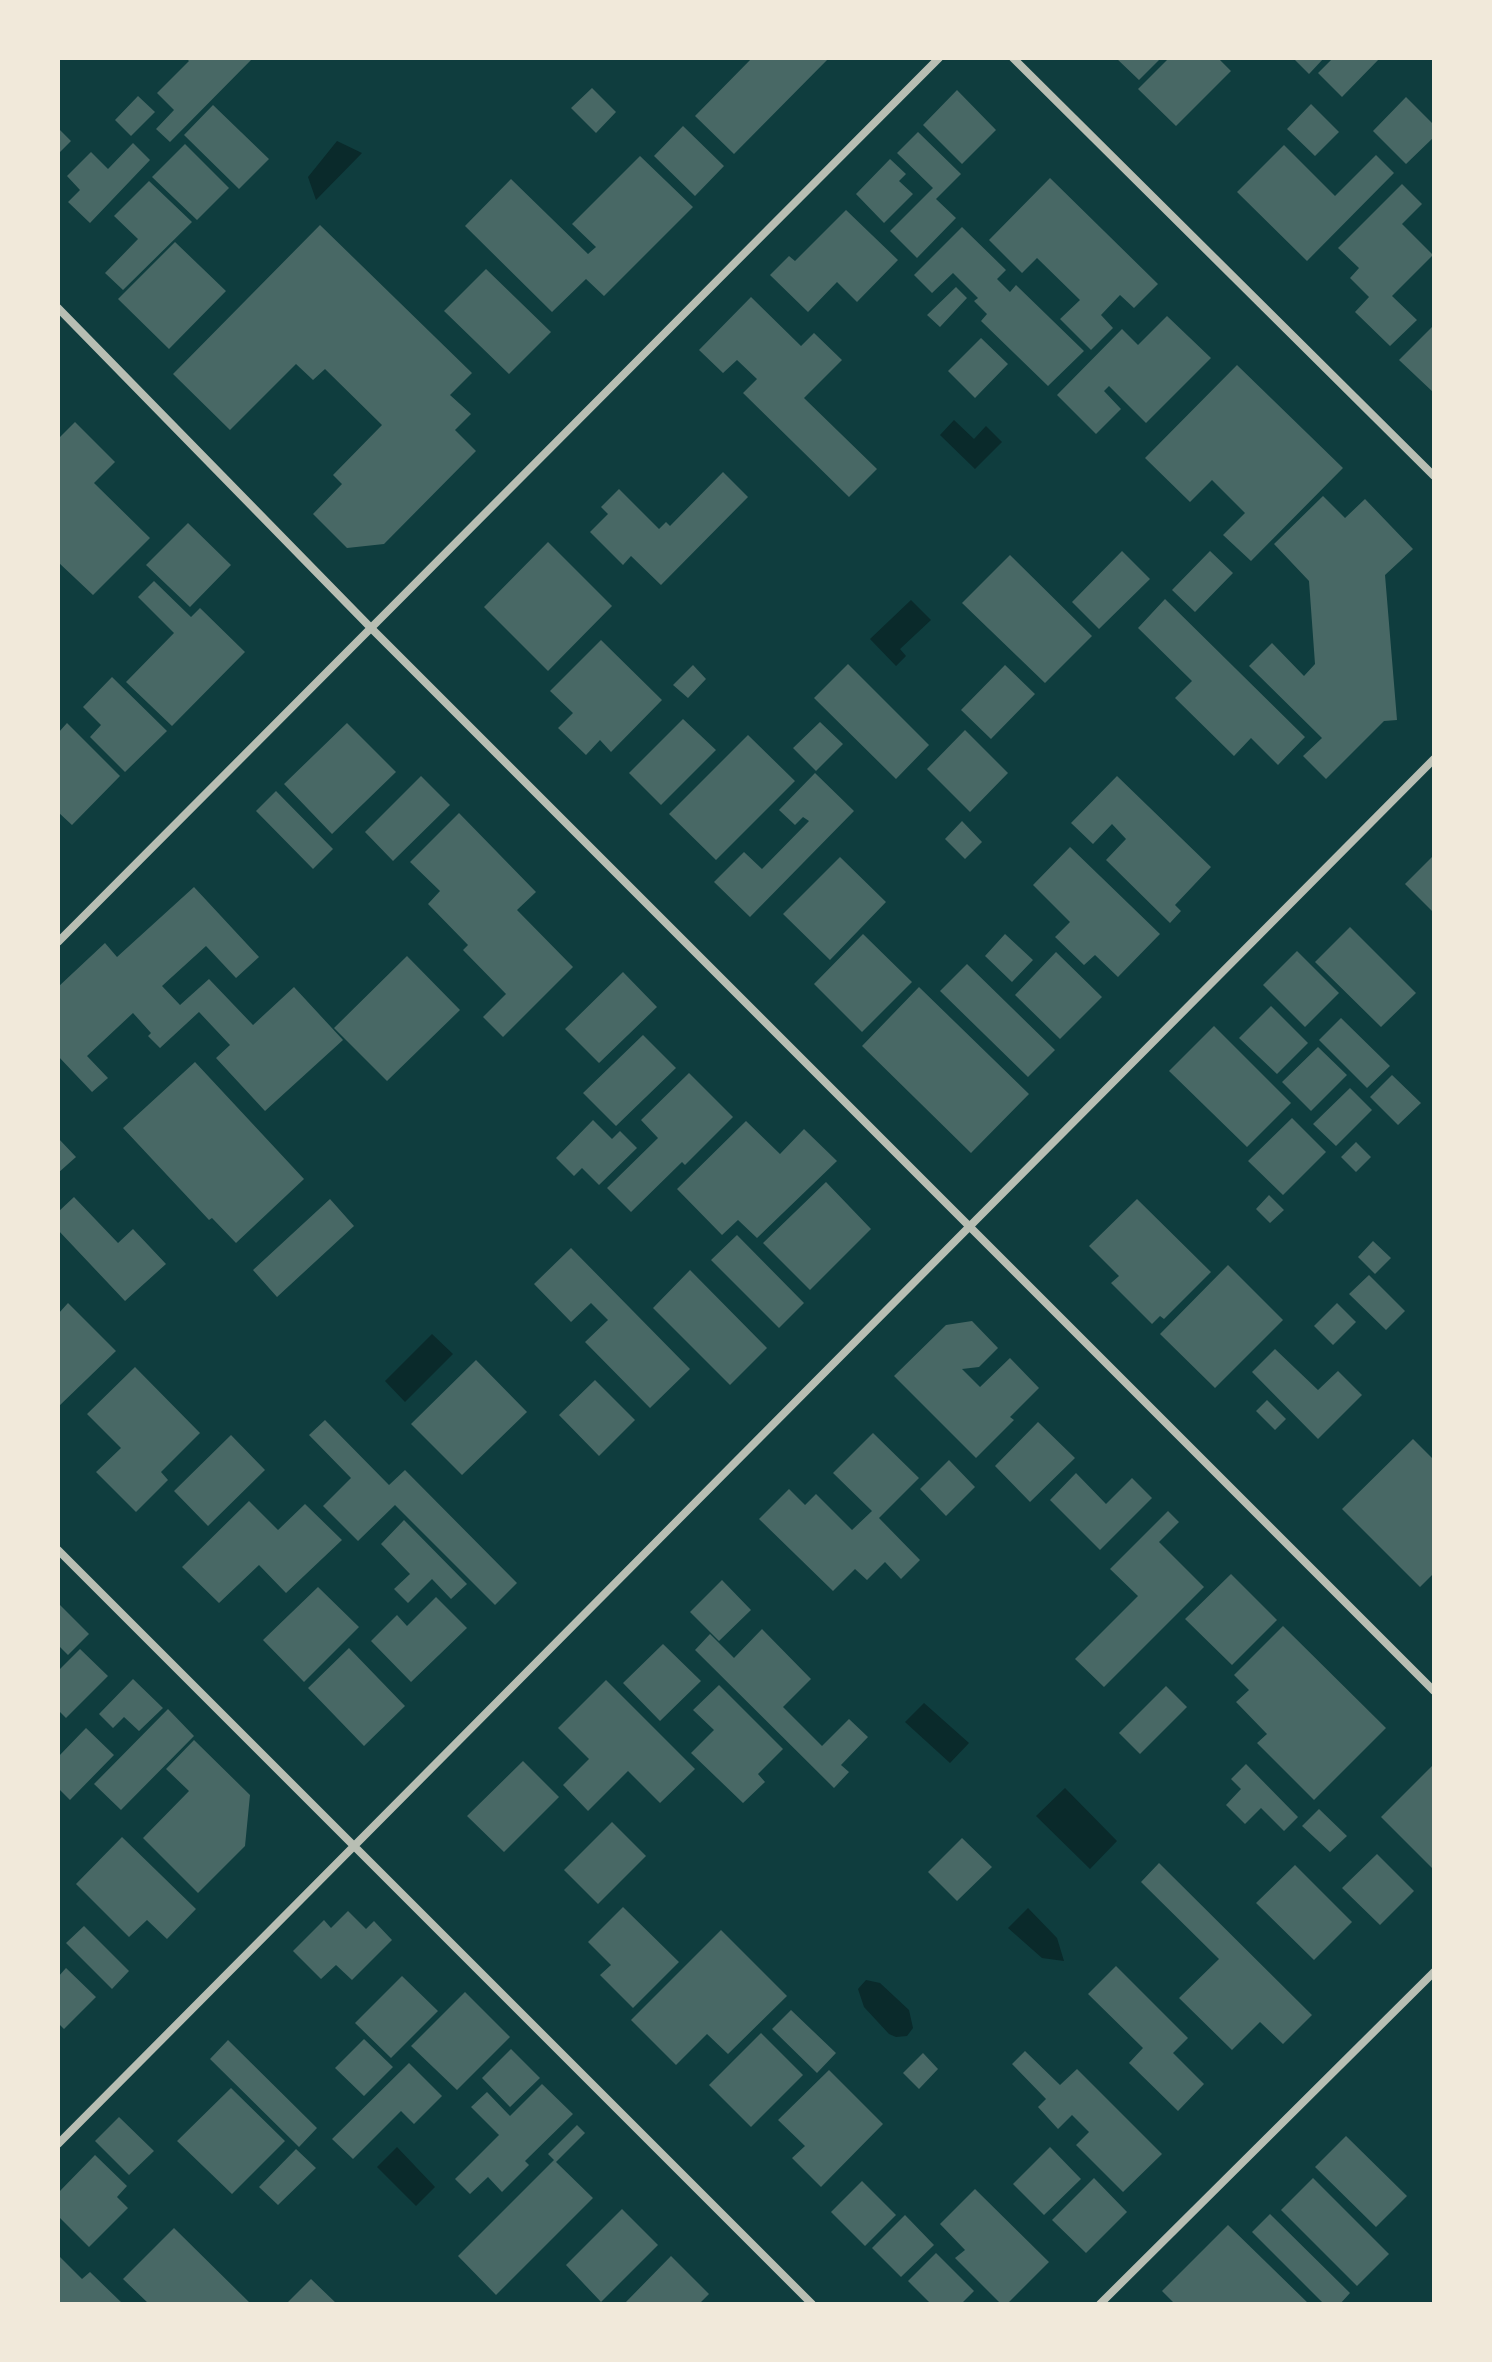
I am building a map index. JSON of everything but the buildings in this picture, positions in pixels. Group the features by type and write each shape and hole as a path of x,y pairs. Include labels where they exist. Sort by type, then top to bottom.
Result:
{"street":[{"path":"58,942 939,58"},
{"path":"1013,58 1434,476"},
{"path":"58,308 371,628 1434,1691"},
{"path":"58,2144 1434,759"},
{"path":"58,1550 812,2304"},
{"path":"1100,2304 1434,1972"}],"water":[{"path":"337,141 362,153 316,200 308,177"},
{"path":"954,420 974,439 986,426 1002,442 975,469 940,435"},
{"path":"911,600 931,620 900,649 906,656 896,666 870,639"},
{"path":"432,1334 453,1354 405,1402 385,1381"},
{"path":"924,1703 969,1743 950,1763 905,1722"},
{"path":"1065,1788 1117,1841 1090,1869 1036,1816"},
{"path":"1028,1908 1057,1938 1064,1961 1042,1958 1008,1928"},
{"path":"866,1980 880,1983 909,2010 913,2028 907,2036 889,2034 864,2007 858,1989"},
{"path":"397,2147 435,2187 416,2206 377,2167"}]}
